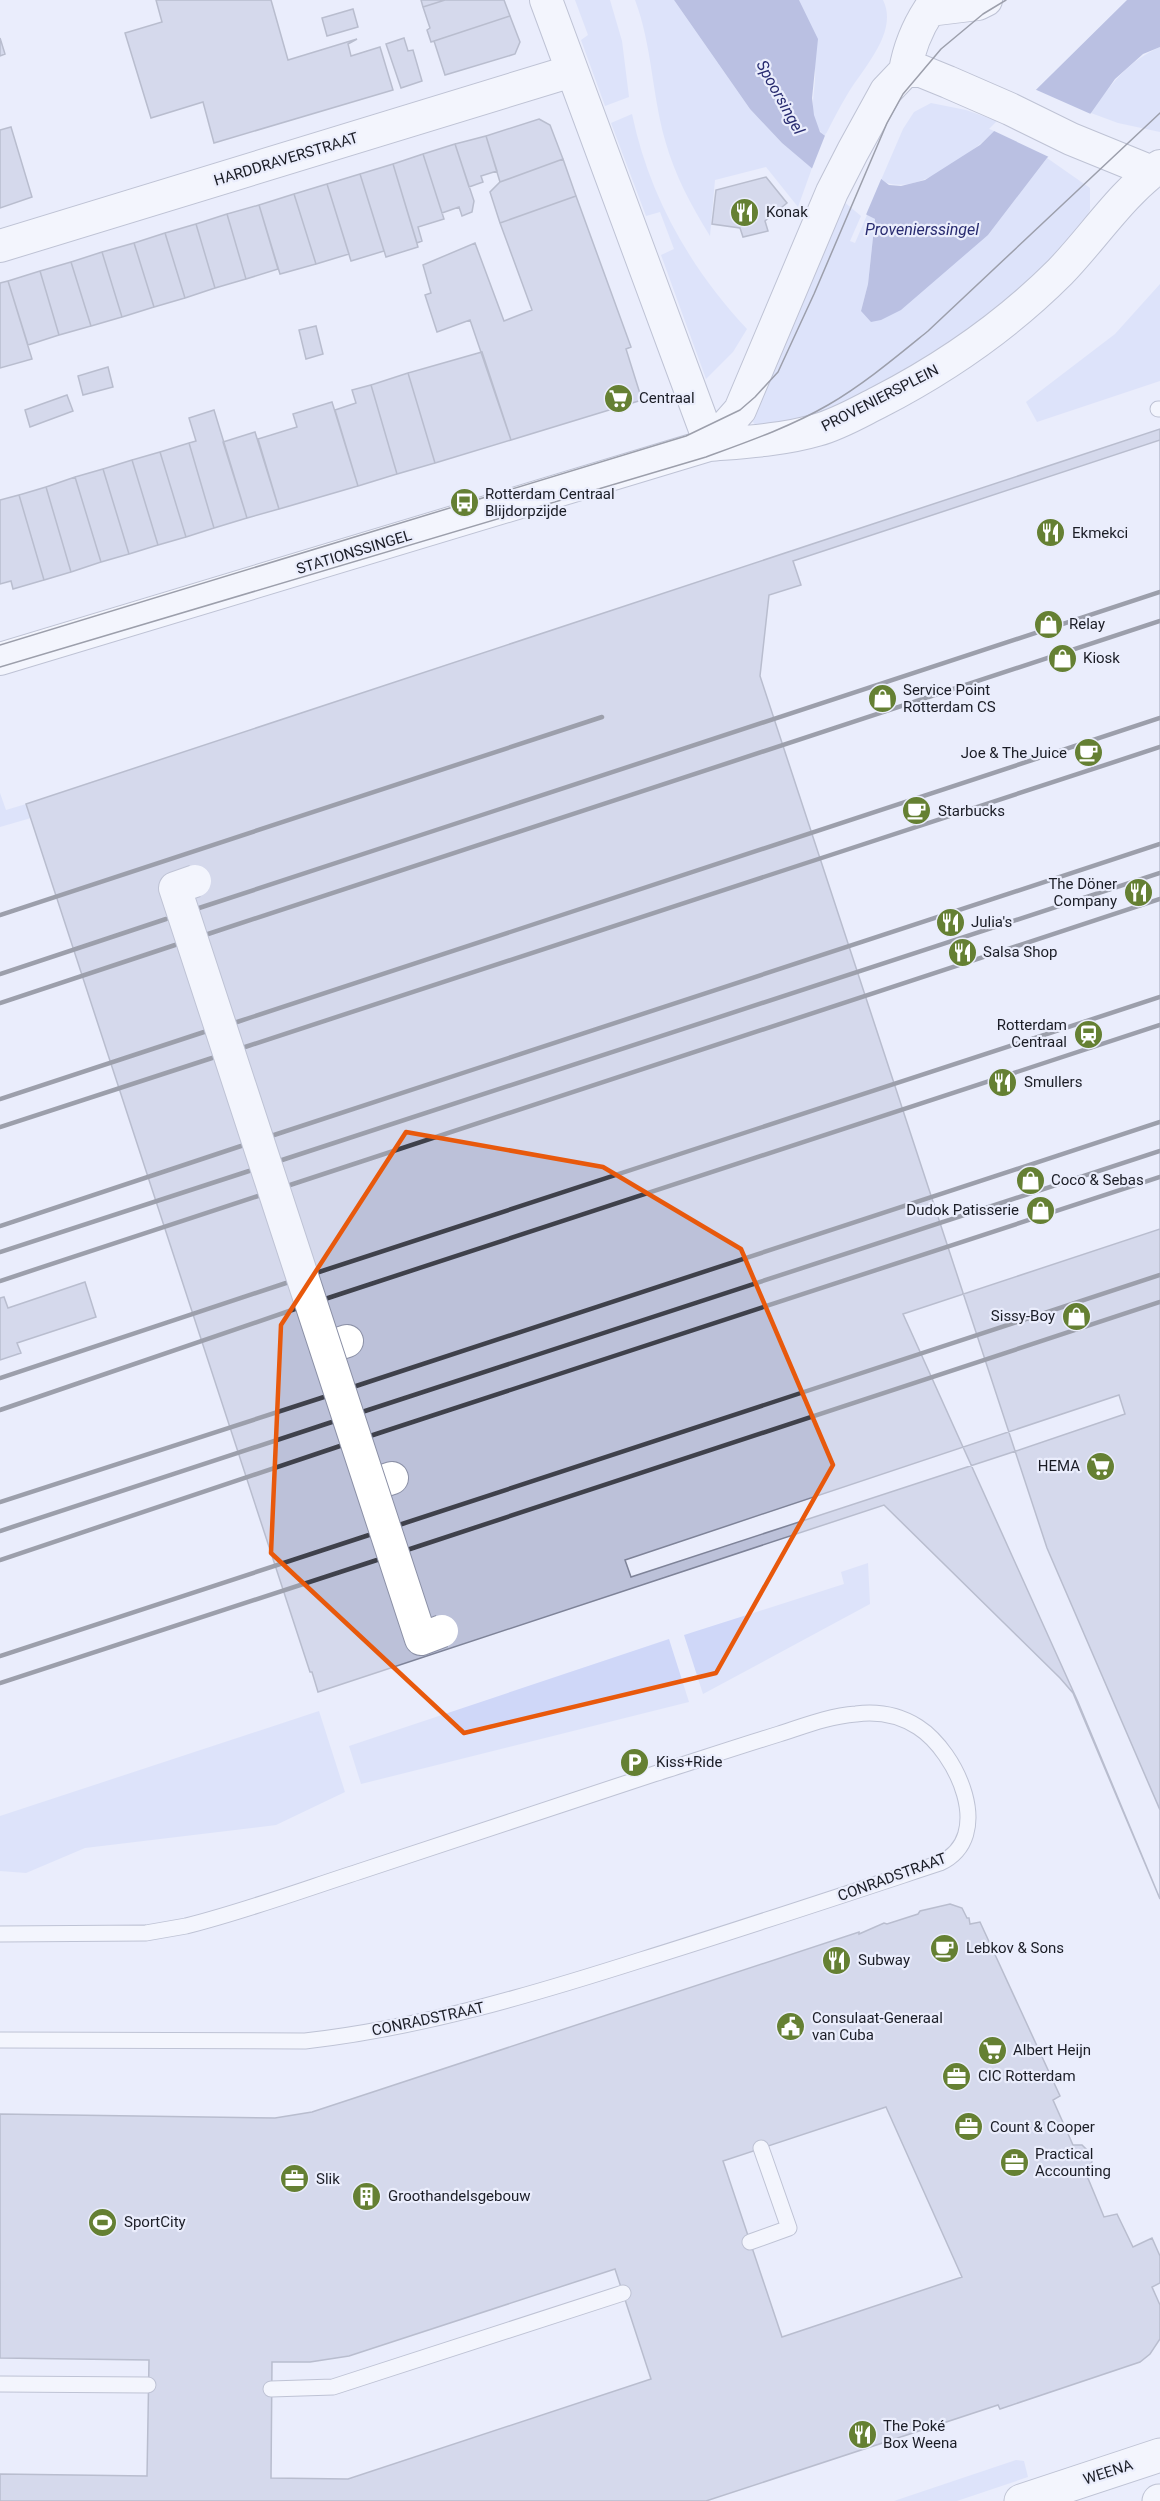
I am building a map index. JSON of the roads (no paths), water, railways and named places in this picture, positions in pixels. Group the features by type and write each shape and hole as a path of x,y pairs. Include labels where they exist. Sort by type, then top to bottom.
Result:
{"street":[{"path":"546,0 705,427 709,445"},
{"path":"709,445 740,410 832,192 886,91 905,71 908,52 926,5 978,4 986,0"},
{"name":"HARDDRAVERSTRAAT","path":"0,246 572,71"},
{"name":"PROVENIERSPLEIN","path":"709,445 746,442 820,430 918,382 972,346 1040,292 1157,172 1071,139 1010,109 921,72 905,71"},
{"name":"STATIONSSINGEL","path":"0,659 709,445"},
{"path":"195,881 175,888 217,980 381,1481 421,1639 442,1631"},
{"name":"WEENA","path":"1021,2501 1160,2455"}],"lane":[{"name":"CONRADSTRAAT","path":"0,1934 137,1934 186,1926 271,1901 832,1717 888,1714 920,1728 945,1753 964,1793 968,1810 968,1823 962,1846 947,1860 940,1863 517,2000 340,2037 306,2041 0,2040"},
{"path":"750,2242 789,2228 761,2148"},
{"path":"272,2389 333,2387 623,2293"},
{"path":"0,2384 148,2385"}],"water":[{"name":"Provenierssingel","path":"674,0 799,0 818,39 812,98 814,115 820,132 889,185 901,186 925,180 980,145 1127,0 1160,0 1160,47 1143,54 1115,79 1091,113 1047,158 988,235 901,310 881,320 871,322 861,311 868,284 875,219 867,215 782,143 750,109"}],"tram line":[{"path":"0,645 686,436 740,410 778,372 887,123 903,94 941,49 983,14 1006,0"},
{"path":"0,667 706,457 799,420 854,388 928,331 1160,113"}],"railway":[{"path":"196,909 1160,592"},
{"path":"205,935 1160,621"},
{"path":"0,915 602,717"},
{"path":"234,1023 1160,718"},
{"path":"242,1048 1160,747"},
{"path":"271,1136 1160,844"},
{"path":"279,1161 1160,873"},
{"path":"287,1186 1160,899"},
{"path":"0,974 166,919"},
{"path":"0,1003 175,945"},
{"path":"316,1273 1160,997"},
{"path":"325,1299 1160,1025"},
{"path":"0,1099 204,1032"},
{"path":"0,1127 212,1058"},
{"path":"353,1387 1160,1122"},
{"path":"0,1226 241,1146"},
{"path":"362,1412 1160,1151"},
{"path":"0,1252 249,1171"},
{"path":"370,1436 1160,1177"},
{"path":"0,1281 258,1196"},
{"path":"399,1525 1160,1275"},
{"path":"0,1378 286,1283"},
{"path":"407,1550 1160,1302"},
{"path":"0,1410 295,1309"},
{"path":"0,1502 324,1397"},
{"path":"0,1531 332,1422"},
{"path":"0,1560 340,1446"},
{"path":"0,1656 369,1535"},
{"path":"0,1683 377,1560"}],"place":[{"name":"Konak","path":"745,212"},
{"name":"Centraal","path":"618,398"},
{"name":"Rotterdam Centraal Blijdorpzijde","path":"464,503"},
{"name":"Ekmekci","path":"1051,533"},
{"name":"Relay","path":"1048,624"},
{"name":"Kiosk","path":"1062,658"},
{"name":"Service Point Rotterdam CS","path":"882,699"},
{"name":"Joe & The Juice","path":"1088,753"},
{"name":"Starbucks","path":"917,811"},
{"name":"The Döner Company","path":"1138,893"},
{"name":"Julia's","path":"950,922"},
{"name":"Salsa Shop","path":"962,952"},
{"name":"Rotterdam Centraal","path":"1088,1034"},
{"name":"Smullers","path":"1003,1082"},
{"name":"Coco & Sebas","path":"1030,1180"},
{"name":"Dudok Patisserie","path":"1040,1210"},
{"name":"Sissy-Boy","path":"1076,1316"},
{"name":"HEMA","path":"1101,1466"},
{"name":"Kiss+Ride","path":"635,1762"},
{"name":"Lebkov & Sons","path":"945,1948"},
{"name":"Subway","path":"837,1960"},
{"name":"Consulaat-Generaal van Cuba","path":"791,2027"},
{"name":"Albert Heijn","path":"992,2050"},
{"name":"CIC Rotterdam","path":"957,2076"},
{"name":"Count & Cooper","path":"969,2127"},
{"name":"Practical Accounting","path":"1014,2163"},
{"name":"Slik","path":"295,2179"},
{"name":"Groothandelsgebouw","path":"367,2196"},
{"name":"SportCity","path":"103,2222"},
{"name":"The Poké Box Weena","path":"862,2435"}],"water label":[{"name":"Spoorsingel","path":"781,97"}]}
